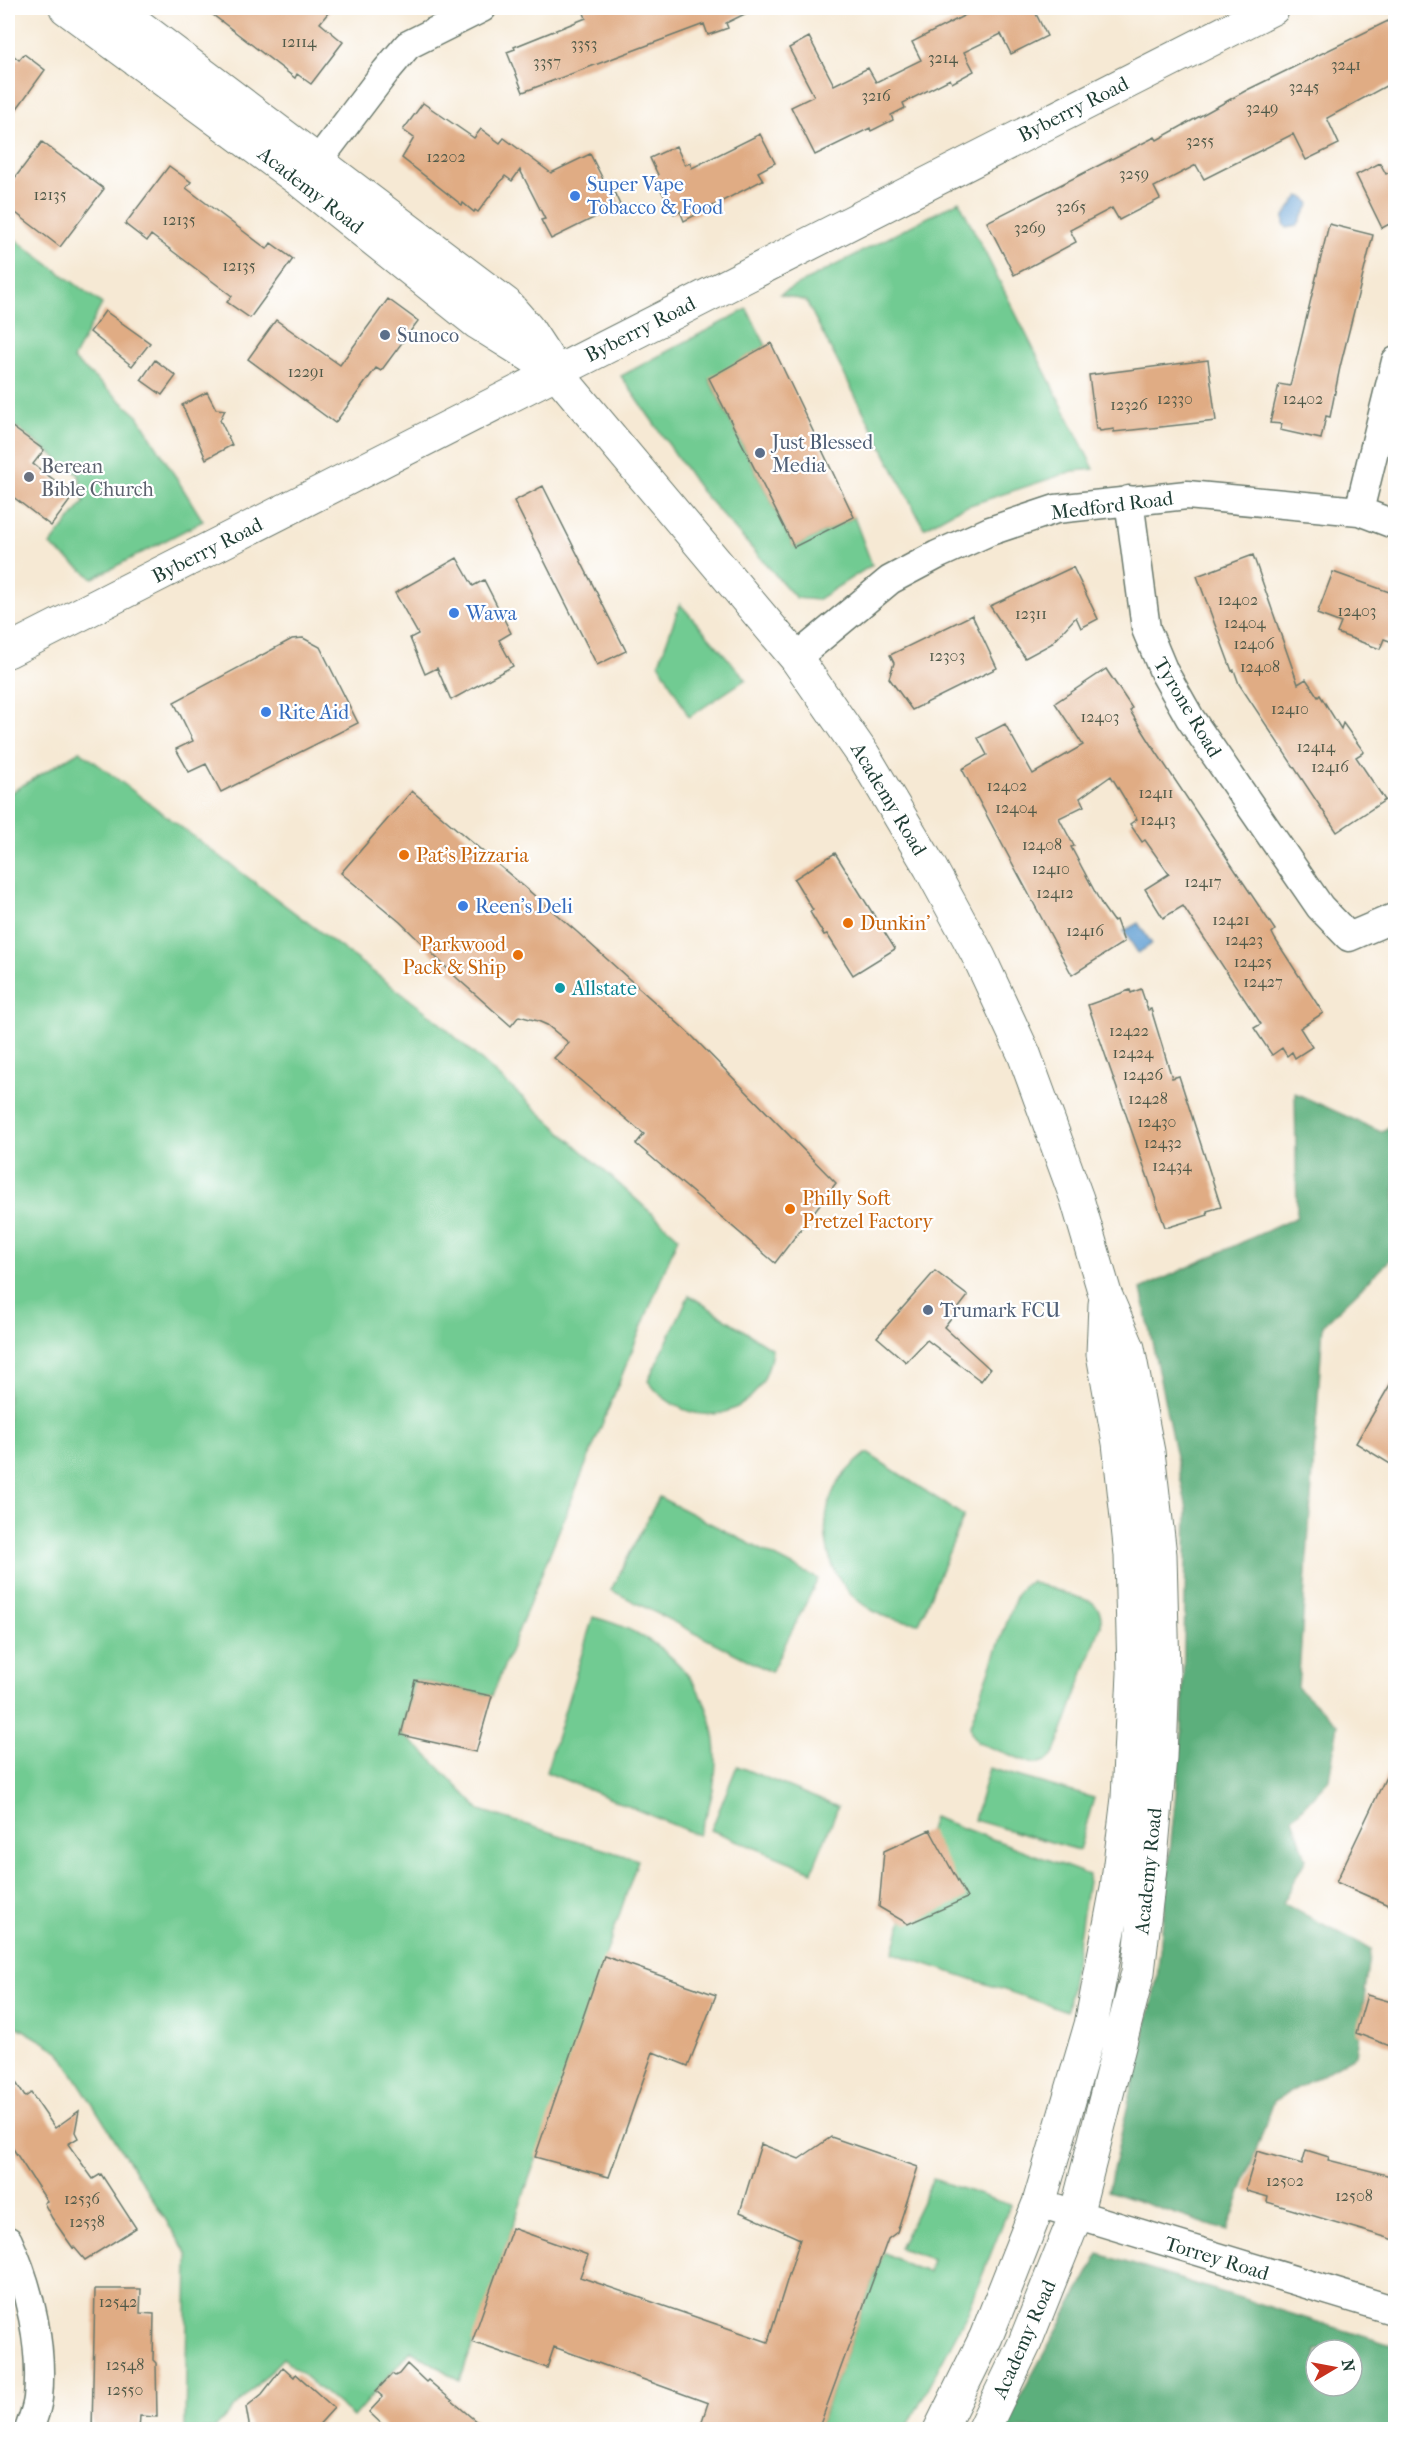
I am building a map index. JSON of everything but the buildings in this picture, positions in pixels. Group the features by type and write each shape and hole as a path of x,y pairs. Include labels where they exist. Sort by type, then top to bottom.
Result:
{"main road":[{"name":"Academy Road","path":"66,8 506,304 527,328 556,372 796,658 864,756 980,957 1024,1054 1077,1199 1105,1294 1128,1348 1148,1452 1160,1555 1163,1672 1154,1825 1137,1971 1076,2215 1024,2345 983,2430"},
{"name":"Academy Road","path":"115,8 310,172"},
{"name":"Byberry Road","path":"8,651 1273,8"},
{"name":"Academy Road","path":"940,2430 986,2337 1039,2203 1091,2025 1117,1888 1128,1798 1134,1672 1131,1555 1119,1443 1103,1354 1105,1294"}],"street":[{"path":"310,172 408,45 482,8"},
{"path":"1359,511 1395,361"},
{"name":"Medford Road","path":"796,658 890,580 990,531 1056,510 1187,495 1359,511 1395,525"},
{"name":"Tyrone Road","path":"1129,500 1146,629 1164,672 1190,718 1320,907 1349,937 1395,917"},
{"name":"Torrey Road","path":"1039,2203 1395,2311"},
{"path":"8,2241 27,2296 38,2350 38,2400 29,2430"}],"green space":[{"path":"959,201 1094,469 1073,471 958,509 924,528 806,301 780,294"},
{"path":"8,234 102,304 73,359 138,416 203,521 93,578 50,545 84,502 79,475 8,421"},
{"path":"747,309 766,346 709,379 794,547 854,517 872,565 817,600 796,598 701,491 621,376"},
{"path":"680,604 746,679 689,717 659,663"},
{"path":"80,751 433,1017 678,1237 492,1696 415,1680 401,1734 423,1751 480,1810 638,1860 460,2381 411,2350 353,2417 283,2358 214,2429 185,2429 188,2255 59,2051 8,2021 8,794"},
{"path":"1295,1093 1381,1132 1395,1123 1395,1255 1323,1325 1298,1688 1338,1725 1329,1779 1293,1818 1306,1859 1282,1903 1371,1949 1356,2055 1274,2101 1227,2231 1108,2191 1157,1979 1182,1733 1187,1509 1141,1289 1297,1217"},
{"path":"689,1295 772,1349 766,1373 756,1392 741,1405 723,1413 704,1414 684,1410 665,1399 648,1381"},
{"path":"867,1453 964,1516 919,1623 882,1615 855,1598 843,1584 828,1551 826,1532 831,1496 840,1479"},
{"path":"659,1497 818,1579 771,1672 611,1590"},
{"path":"1031,1582 1092,1602 1101,1615 1101,1625 1056,1750 1049,1759 1035,1763 978,1743 971,1732 970,1725 1017,1594 1024,1585"},
{"path":"593,1617 630,1630 661,1648 685,1671 702,1699 713,1729 716,1763 711,1798 698,1835 546,1772"},
{"path":"737,1766 838,1807 812,1871 711,1830"},
{"path":"989,1768 1094,1798 1079,1850 974,1820"},
{"path":"933,1817 1089,1875 1067,2011 893,1953"},
{"path":"933,2179 1010,2205 967,2314 906,2429 818,2430 883,2252 912,2267 929,2272 932,2259 899,2248"},
{"path":"1099,2254 1395,2346 1395,2429 1002,2429"}],"water":[{"path":"1299,196 1306,198 1310,204 1297,226 1287,228 1284,224 1284,216"},
{"path":"1138,923 1152,944 1138,953 1124,931"}],"place":[{"name":"Super Vape Tobacco & Food","path":"575,196"},
{"name":"Sunoco","path":"385,335"},
{"name":"Just Blessed Media","path":"760,453"},
{"name":"Berean Bible Church","path":"29,477"},
{"name":"Wawa","path":"454,613"},
{"name":"Rite Aid","path":"266,712"},
{"name":"Pat's Pizzaria","path":"404,855"},
{"name":"Reen's Deli","path":"463,906"},
{"name":"Dunkin'","path":"848,923"},
{"name":"Parkwood Pack & Ship","path":"518,955"},
{"name":"Allstate","path":"560,988"},
{"name":"Philly Soft Pretzel Factory","path":"790,1209"},
{"name":"Trumark FCU","path":"928,1310"}]}
